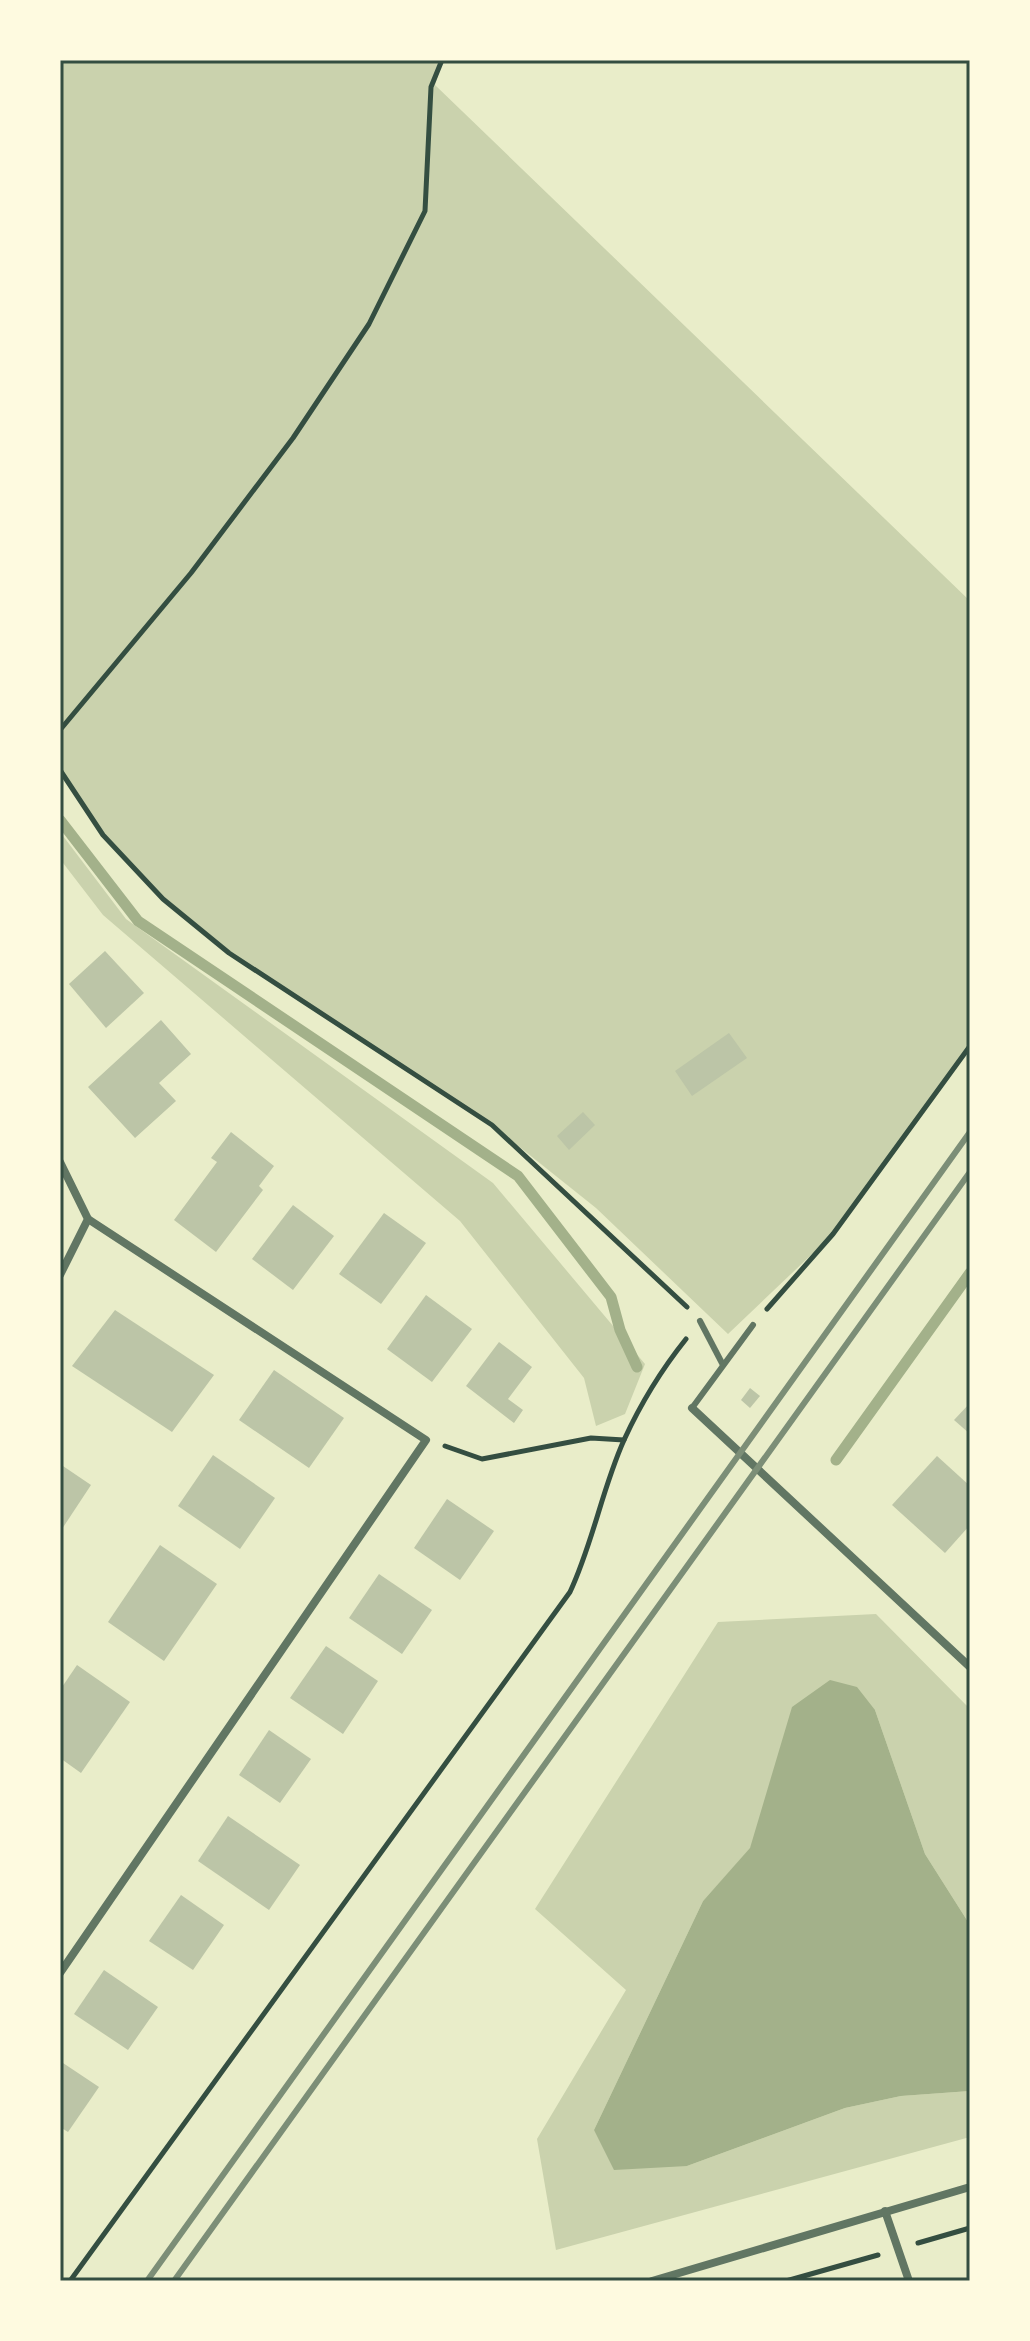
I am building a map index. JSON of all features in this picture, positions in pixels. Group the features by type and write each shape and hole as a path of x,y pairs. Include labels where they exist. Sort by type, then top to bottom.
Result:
{"street":[{"path":"60,1162 88,1219 426,1440 60,1973"},
{"path":"60,1275 88,1219"},
{"path":"692,1408 970,1667"},
{"path":"652,2281 671,2278 970,2187"},
{"path":"885,2211 909,2281"}],"lane":[{"path":"700,1321 723,1365"},
{"path":"692,1408 753,1325"}],"path":[{"path":"60,730 219,536 293,438 369,324 425,211 431,87 442,60"},
{"path":"60,770 103,835 163,899 229,953 492,1125 667,1286 700,1321 669,1361 624,1440 588,1553 570,1592 70,2281"},
{"path":"753,1325 833,1234 970,1046"},
{"path":"426,1440 482,1459 591,1438 624,1440"}],"shaded area":[{"path":"60,60 443,60 435,85 970,601 970,1046 833,1234 728,1334 596,1208 492,1125 230,953 163,900 103,835 60,770"},
{"path":"60,832 126,919 493,1183 645,1364 625,1414 596,1426 584,1378 460,1221 103,915 60,859"},
{"path":"876,1614 970,1709 970,1925 925,1854 875,1710 762,1818 750,1849 703,1901 594,2130 687,2166 845,2108 901,2096 970,2091 970,2137 556,2250 537,2139 626,1990 535,1909 718,1622"},
{"path":"830,1680 857,1687 875,1710 925,1854 970,1925 970,2091 901,2096 845,2108 687,2166 614,2170 594,2130 703,1901 750,1848 792,1707"}],"building":[{"path":"105,951 144,993 106,1028 69,984"},
{"path":"161,1020 191,1054 159,1083 176,1101 135,1138 88,1087"},
{"path":"729,1033 747,1058 692,1096 675,1071"},
{"path":"583,1112 595,1125 569,1150 557,1136"},
{"path":"231,1132 274,1166 259,1186 263,1190 216,1252 174,1220 217,1162 211,1158"},
{"path":"293,1205 334,1236 293,1290 252,1259"},
{"path":"384,1213 426,1243 381,1304 339,1274"},
{"path":"426,1295 472,1329 432,1382 387,1349"},
{"path":"115,1310 214,1375 172,1432 72,1366"},
{"path":"499,1342 532,1367 508,1399 523,1410 514,1423 466,1386"},
{"path":"274,1370 344,1418 309,1468 239,1420"},
{"path":"750,1388 760,1396 750,1408 741,1400"},
{"path":"970,1403 970,1434 954,1420"},
{"path":"213,1455 275,1498 240,1549 178,1506"},
{"path":"937,1456 970,1486 970,1525 945,1553 892,1505"},
{"path":"60,1464 91,1485 60,1532"},
{"path":"447,1499 494,1531 460,1580 414,1548"},
{"path":"160,1545 217,1584 164,1661 108,1622"},
{"path":"379,1574 432,1610 402,1654 349,1618"},
{"path":"326,1646 378,1681 343,1734 290,1698"},
{"path":"77,1665 130,1702 81,1773 60,1758 60,1690"},
{"path":"269,1730 311,1759 280,1803 239,1775"},
{"path":"228,1816 300,1865 269,1910 198,1861"},
{"path":"181,1895 224,1925 193,1970 149,1941"},
{"path":"104,1970 158,2007 128,2050 74,2014"},
{"path":"60,2061 99,2087 68,2132 60,2127"}],"waterway":[{"path":"60,820 138,921 518,1176 611,1297 620,1330 637,1367"},
{"path":"836,1460 970,1273"}],"railway":[{"path":"147,2281 970,1132"},
{"path":"174,2281 970,1172"}]}
